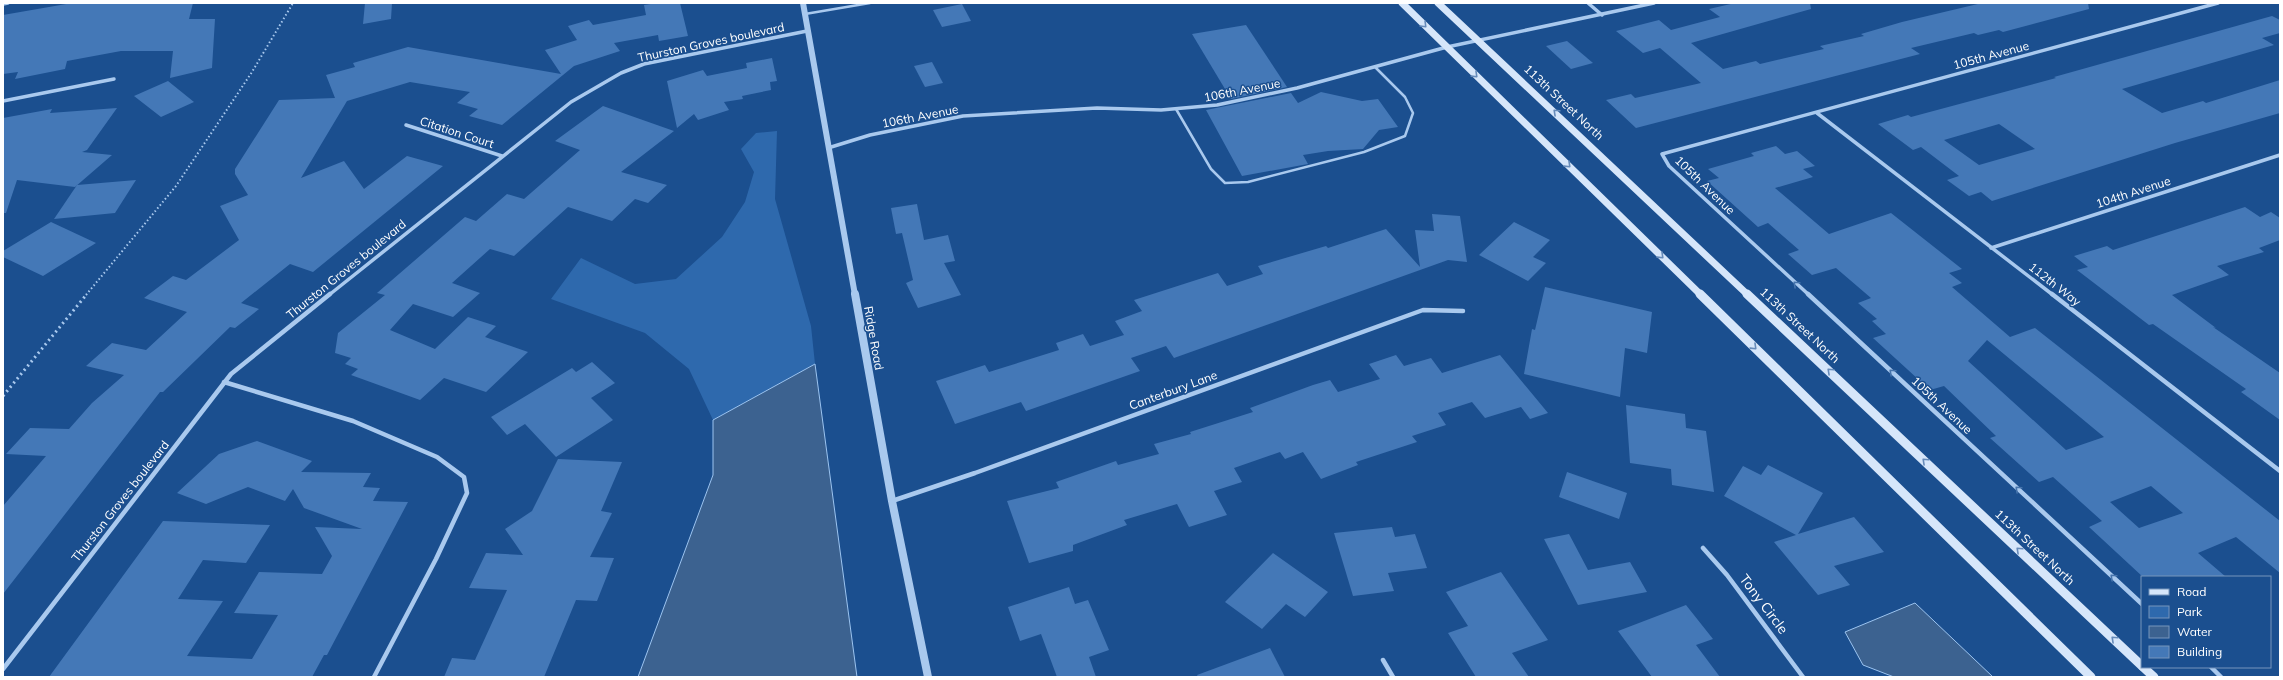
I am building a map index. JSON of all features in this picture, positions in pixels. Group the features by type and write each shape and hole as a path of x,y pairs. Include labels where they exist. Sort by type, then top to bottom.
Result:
{"main road":[{"path":"1402,3 2091,677"},
{"name":"113th Street North","path":"1438,3 2141,665"},
{"name":"113th Street North","path":"2144,668 2154,677"}],"street":[{"path":"3,4 8,3"},
{"name":"Ridge Road","path":"803,3 892,501 928,677"},
{"path":"1588,3 1602,15"},
{"name":"106th Avenue","path":"828,148 870,135 963,116 1097,108 1161,110 1216,105 1297,88 1447,47 1654,3"},
{"name":"105th Avenue","path":"2141,603 1669,166 1662,154 2218,3"},
{"name":"Thurston Groves boulevard","path":"3,669 224,382 502,156 571,102 621,73 644,64 807,31"},
{"path":"3,101 114,79"},
{"name":"112th Way","path":"1817,113 2280,471"},
{"name":"Citation Court","path":"406,125 502,156"},
{"name":"104th Avenue","path":"1992,248 2280,155"},
{"name":"Canterbury Lane","path":"892,501 975,473 1423,310 1463,311"},
{"path":"224,382 353,421 437,457 464,477 468,493 436,560 374,677"},
{"name":"Tony Circle","path":"1703,548 1727,576 1803,677"},
{"path":"1383,660 1392,677"},
{"path":"2212,668 2221,677"}],"lane":[{"path":"805,14 870,3"},
{"path":"1176,109 1211,169 1225,183 1248,182 1364,152 1405,136 1413,113 1405,97 1375,67"}],"path":[{"path":"3,396 176,186 252,72 293,3"}],"green space":[{"path":"777,131 775,199 811,326 815,364 713,420 689,369 645,333 551,299 581,258 635,284 676,279 722,237 745,202 754,172 741,149 756,133"}],"water":[{"path":"815,364 857,677 638,677 713,475 713,420"},
{"path":"1915,603 1993,677 1894,677 1863,665 1845,632"}],"building":[{"path":"72,3 193,3 189,19 215,19 212,68 170,78 173,51 121,51 67,61 65,69 15,79 18,72 3,74 3,15"},
{"path":"365,3 392,3 391,19 363,24"},
{"path":"657,3 680,3 688,36 659,41 658,35 614,43 620,51 574,66 502,125 469,116 478,109 457,103 470,92 410,82 347,101 301,178 344,161 364,189 407,156 443,166 313,272 290,264 241,303 259,309 235,328 230,327 163,392 160,392 3,594 3,506 46,456 6,454 30,428 69,429 92,403 124,375 86,366 112,343 146,350 187,312 144,298 173,276 186,280 239,240 220,206 248,195 235,174 235,169 279,100 335,98 326,75 355,67 353,63 408,47 561,74 545,50 577,40 568,26 589,20 593,25 646,15 644,5"},
{"path":"1735,3 1810,3 1811,9 1691,43 1723,69 1756,61 1760,64 1824,49 1820,46 1864,36 1861,34 1902,22 1982,3 2088,3 2089,9 2003,32 1999,30 1978,35 1974,33 1911,48 1920,54 1636,128 1606,100 1631,94 1635,98 1701,83 1660,48 1643,53 1616,31 1659,20 1671,30 1720,17 1709,9"},
{"path":"962,4 971,21 942,27 933,10"},
{"path":"2272,16 2280,20 2280,33 2262,38 2274,45 2122,89 2162,113 2203,101 2206,103 2280,80 2280,113 2175,143 1992,201 1981,192 1969,196 1947,180 1959,176 1921,147 1913,150 1878,124 1908,115 1911,117 2056,78 2054,77","holes":["1999,124 2035,149 1979,165 1944,140"]},
{"path":"1246,25 1287,87 1231,99 1192,34"},
{"path":"1567,41 1593,63 1571,69 1546,46"},
{"path":"772,58 777,81 770,82 771,90 742,96 743,99 724,102 729,110 698,120 694,114 677,128 667,81 703,70 707,76 747,68 746,63"},
{"path":"932,62 943,83 925,87 914,66"},
{"path":"168,81 194,102 161,117 134,96"},
{"path":"1321,92 1362,101 1378,99 1398,127 1379,130 1363,149 1328,151 1303,155 1308,164 1242,176 1206,110 1291,93 1298,103"},
{"path":"603,106 674,131 621,172 667,185 648,203 635,199 612,221 568,207 514,256 490,249 452,283 480,293 453,317 413,304 390,330 435,349 468,317 496,326 485,337 528,352 486,392 444,378 420,400 351,375 358,369 345,364 351,358 335,353 338,333 385,295 377,293 465,217 476,221 507,194 524,199 580,150 555,141"},
{"path":"117,108 87,150 82,152 112,155 75,187 17,180 6,213 3,213 3,118 52,109 50,113"},
{"path":"1776,146 1785,154 1797,151 1815,166 1803,169 1813,177 1775,188 1829,234 1891,213 1962,269 1949,273 1962,283 1952,287 2010,337 2035,328 2280,521 2280,573 2236,537 2198,553 2225,576 2142,576 2089,527 2102,521 2053,477 2039,482 1990,438 1996,436 1944,386 1930,390 1873,338 1886,334 1872,321 1877,319 1858,303 1871,298 1836,268 1812,275 1788,254 1799,250 1768,223 1758,227 1707,181 1719,178 1708,169 1754,156 1751,153","holes":["1987,340 2104,437 2066,450 1968,361","2151,486 2183,513 2139,528 2110,502"]},
{"path":"136,180 115,213 54,219 77,185"},
{"path":"917,204 924,240 948,235 955,261 944,263 961,295 918,308 906,283 913,280 902,233 896,234 891,208"},
{"path":"2245,207 2260,217 2271,212 2280,218 2280,240 2259,248 2264,252 2217,266 2229,275 2172,295 2216,328 2213,327 2280,373 2280,420 2241,392 2246,389 2153,324 2149,325 2077,270 2088,267 2074,256 2107,246 2113,250"},
{"path":"1432,214 1460,216 1467,262 1448,260 1174,358 1166,346 1131,358 1140,371 1026,411 1021,402 955,424 936,381 985,365 989,372 1059,350 1056,343 1083,334 1090,346 1124,335 1115,321 1142,311 1134,300 1218,273 1227,286 1263,274 1258,266 1326,246 1328,248 1386,229 1420,267 1415,230 1434,231"},
{"path":"51,222 96,243 43,276 3,257 3,251"},
{"path":"1514,222 1550,240 1533,257 1546,263 1528,281 1479,255"},
{"path":"1545,287 1652,312 1647,353 1625,348 1620,397 1524,374 1532,329 1535,330"},
{"path":"1396,355 1404,366 1431,358 1442,373 1500,355 1548,413 1530,419 1521,407 1485,418 1472,402 1438,413 1446,425 1412,436 1417,442 1356,462 1358,465 1321,479 1303,452 1285,459 1280,452 1234,468 1242,482 1214,491 1227,515 1189,527 1177,504 1124,520 1127,525 1073,545 1073,551 1029,563 1007,501 1059,488 1056,482 1116,461 1118,465 1159,454 1154,444 1191,434 1190,432 1253,412 1250,408 1313,385 1330,380 1338,392 1380,379 1369,364"},
{"path":"592,362 615,383 591,398 613,420 556,457 525,424 507,435 491,417 572,368 576,372"},
{"path":"1626,405 1685,414 1686,428 1706,431 1714,492 1672,485 1671,469 1630,463"},
{"path":"257,441 312,461 301,472 371,473 363,487 380,488 373,501 408,502 327,655 324,655 312,677 49,677 163,521 270,525 246,563 203,560 178,599 223,601 187,656 252,659 278,615 234,613 259,572 322,574 332,556 315,527 362,529 304,508 293,489 285,501 248,487 206,504 177,493 219,454"},
{"path":"558,459 622,462 601,511 612,513 590,557 614,558 597,601 576,600 544,677 444,677 452,658 475,660 507,590 469,588 486,553 523,555 505,529 532,511"},
{"path":"1768,465 1823,493 1798,534 1854,517 1884,552 1834,566 1850,585 1818,595 1774,542 1796,535 1724,496 1743,466 1761,475"},
{"path":"1567,472 1627,493 1619,519 1559,497"},
{"path":"1392,527 1395,537 1415,534 1427,568 1388,573 1394,591 1353,596 1334,533"},
{"path":"1569,534 1588,570 1630,562 1647,592 1578,605 1544,539"},
{"path":"1273,553 1328,592 1305,617 1286,604 1262,629 1225,602"},
{"path":"1501,572 1548,640 1512,653 1529,677 1476,677 1448,633 1468,626 1446,592"},
{"path":"1069,587 1075,604 1088,600 1109,650 1089,657 1096,677 1057,677 1041,634 1020,641 1008,607"},
{"path":"1686,605 1713,639 1696,645 1720,677 1652,677 1618,631"},
{"path":"1270,648 1285,677 1198,677 1197,675"}]}
